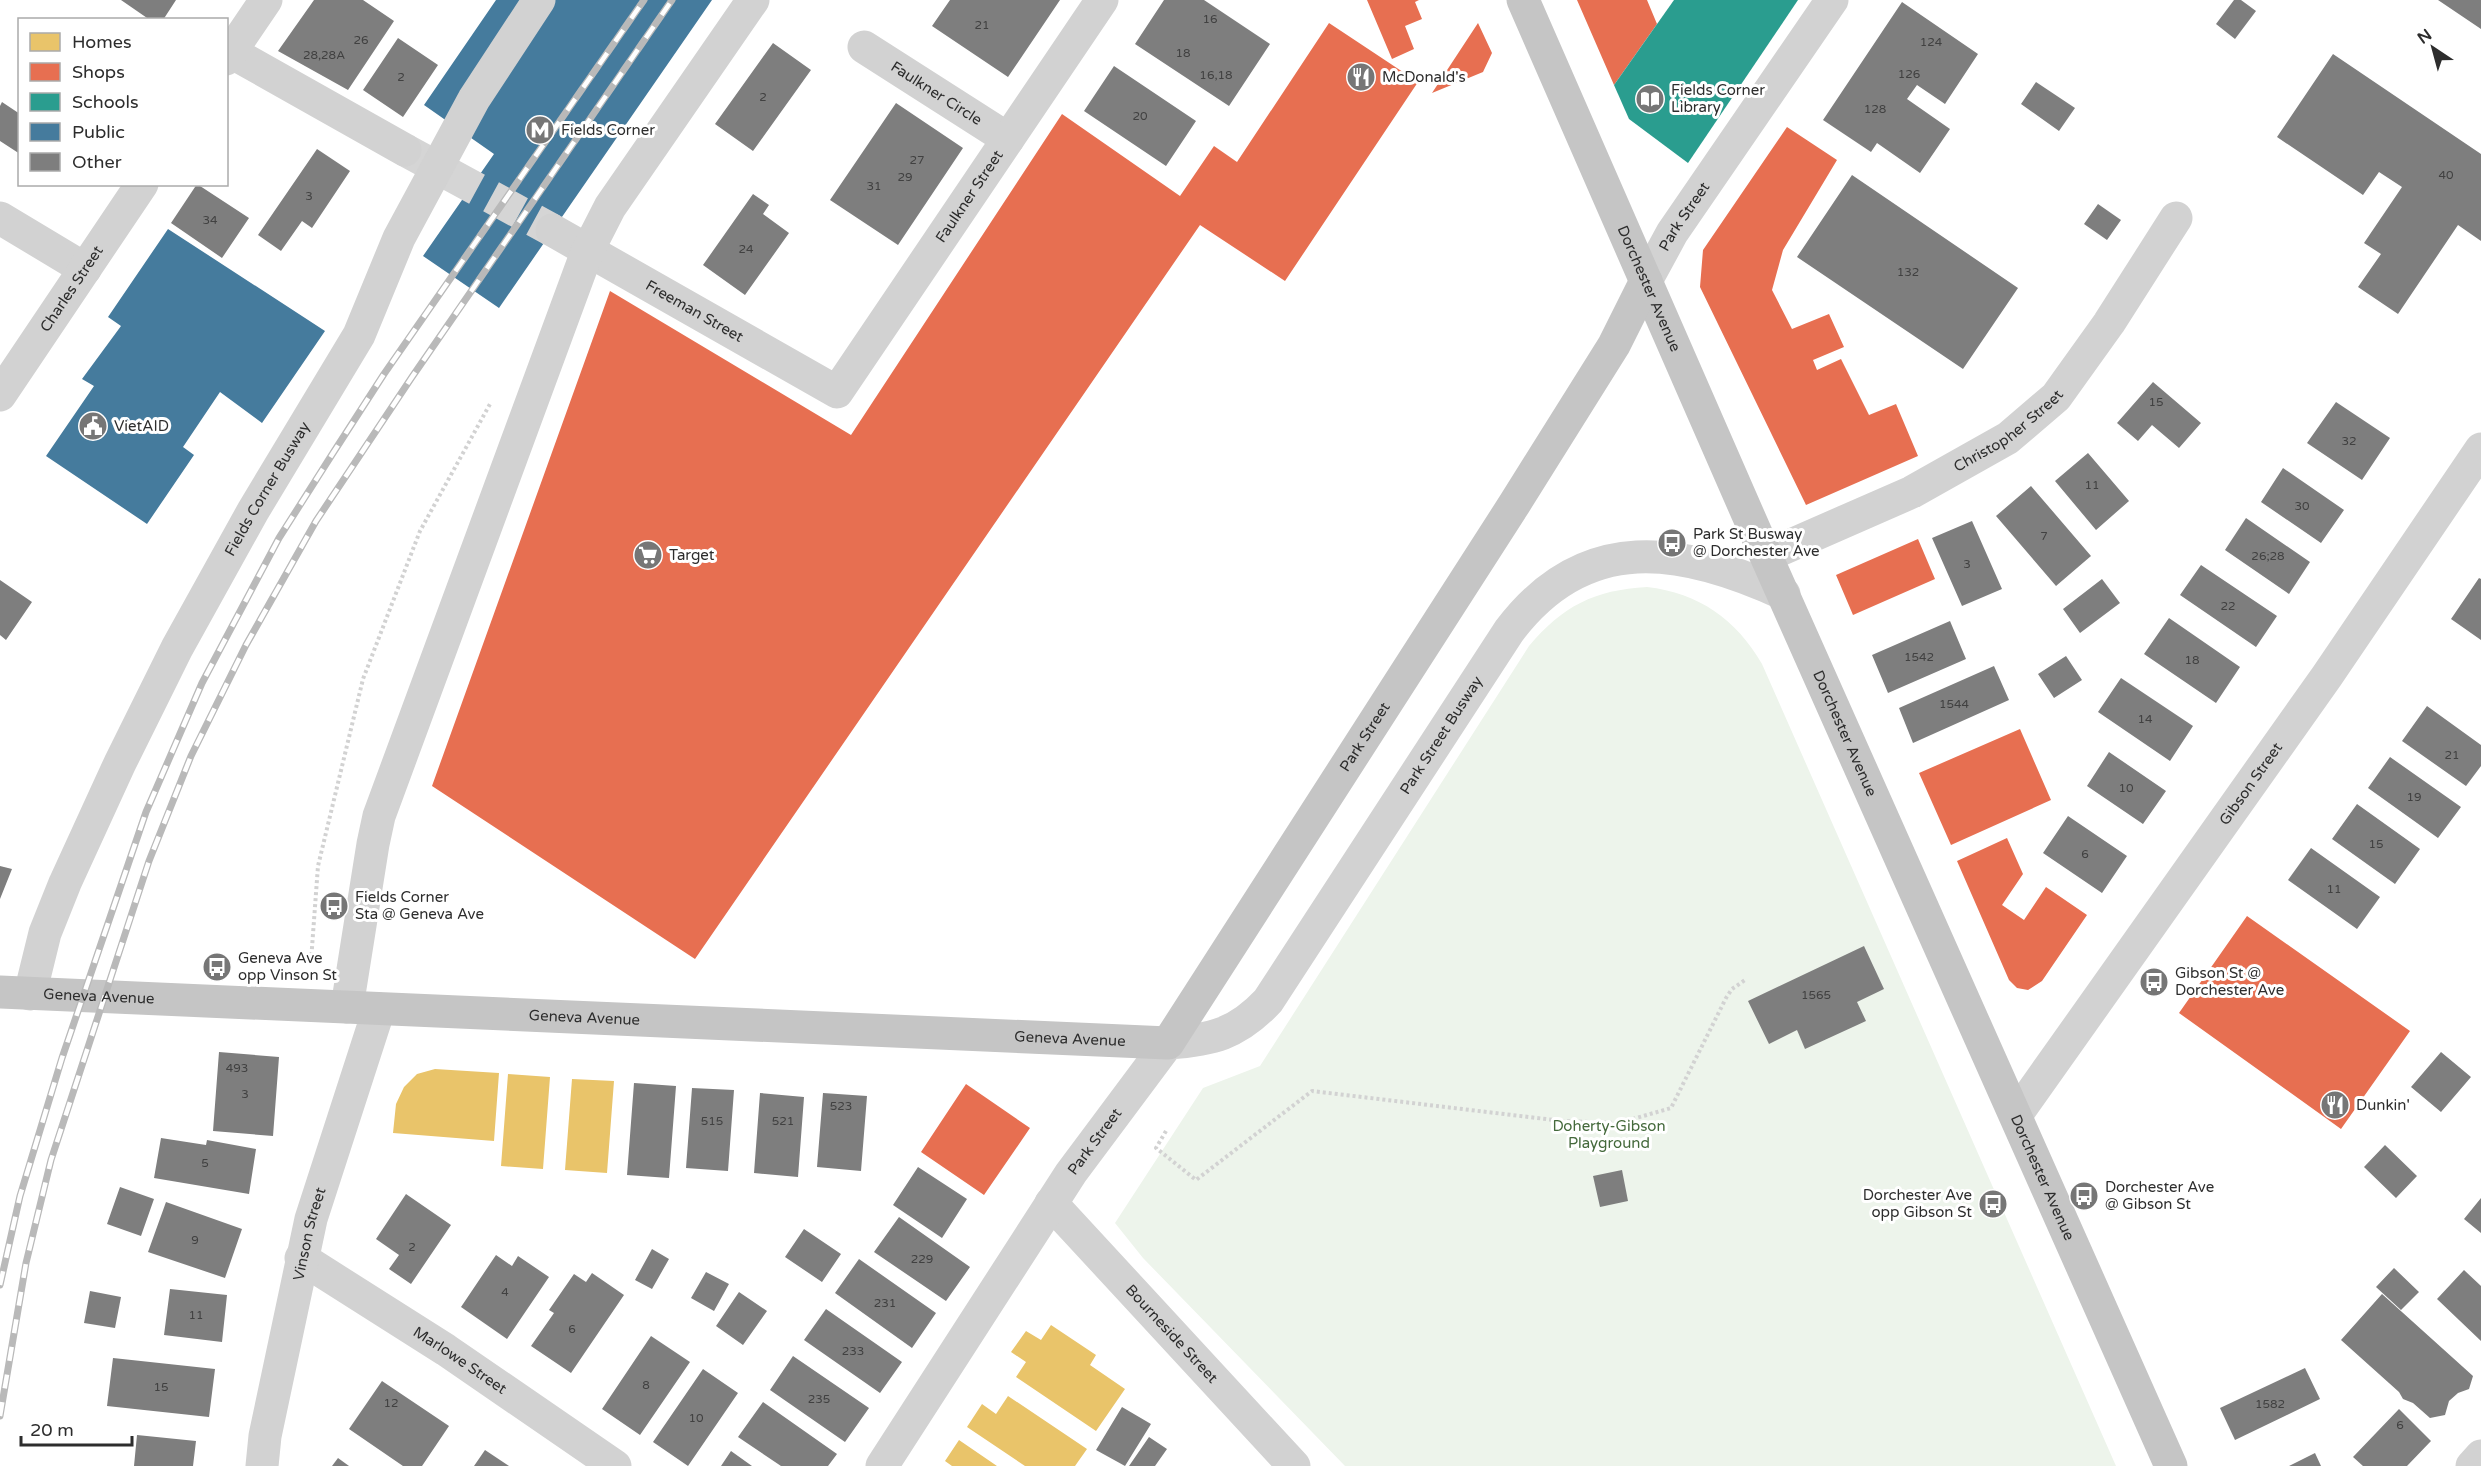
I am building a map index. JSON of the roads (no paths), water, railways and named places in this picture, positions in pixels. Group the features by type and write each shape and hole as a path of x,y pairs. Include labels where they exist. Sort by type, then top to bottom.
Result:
{"main road":[{"name":"Dorchester Avenue","path":"1523,0 1766,556 2171,1466"},
{"name":"Park Street","path":"1168,1043 1534,473 1614,345 1646,281"},
{"name":"Geneva Avenue","path":"15,993 1168,1043"}],"street":[{"path":"266,0 229,56 405,150"},
{"name":"Fields Corner Busway","path":"15,993 45,933 61,892 120,763 177,648 259,501 359,335 404,230 474,99 539,0"},
{"path":"347,1007 373,844 385,800 587,252 610,207 753,0"},
{"name":"Faulkner Street","path":"837,392 1102,0"},
{"name":"Park Street","path":"1646,281 1672,233 1832,0"},
{"name":"Faulkner Circle","path":"864,47 1008,139"},
{"name":"Charles Street","path":"0,395 141,186"},
{"path":"0,218 85,269"},
{"name":"Christopher Street","path":"1766,556 1912,492 2008,438 2056,397 2109,323 2176,218"},
{"name":"Freeman Street","path":"552,230 587,252 837,392"},
{"name":"Gibson Street","path":"2016,1115 2326,676 2481,449"},
{"name":"Park Street Busway","path":"1168,1043 1224,1035 1248,1020 1268,1001 1509,631 1529,606 1552,585 1585,568 1623,558 1662,556 1720,567 1784,594"},
{"name":"Vinson Street","path":"262,1466 265,1436 301,1258 320,1188 379,1009"},
{"name":"Park Street","path":"882,1466 1051,1203 1168,1043"},
{"name":"Bourneside Street","path":"1051,1203 1294,1466"},
{"name":"Marlowe Street","path":"301,1258 446,1350 615,1466"},
{"path":"2472,1466 2481,1456"}],"tunnel":[{"path":"405,150 552,230"}],"railway":[{"path":"0,1285 20,1196 62,1058 146,812 202,683 279,538 384,374 644,0"},
{"path":"0,1416 26,1263 51,1160 149,861 191,756 246,645 316,521 412,377 672,0"}],"place":[{"name":"McDonald's","path":"1361,77"},
{"name":"Fields Corner Library","path":"1650,99"},
{"name":"Fields Corner","path":"540,130"},
{"name":"VietAID","path":"93,426"},
{"name":"Park St Busway @ Dorchester Ave","path":"1672,543"},
{"name":"Target","path":"648,555"},
{"name":"Fields Corner Sta @ Geneva Ave","path":"334,906"},
{"name":"Geneva Ave opp Vinson St","path":"217,967"},
{"name":"Gibson St @ Dorchester Ave","path":"2154,982"},
{"name":"Dunkin'","path":"2335,1105"},
{"name":"Dorchester Ave @ Gibson St","path":"2084,1196"},
{"name":"Dorchester Ave opp Gibson St","path":"1993,1204"}],"park label":[{"name":"Doherty-Gibson Playground","path":"1609,1134"}]}
